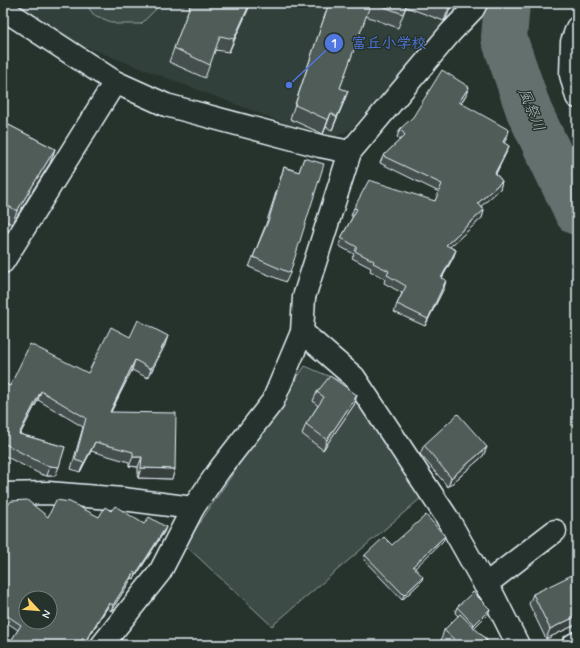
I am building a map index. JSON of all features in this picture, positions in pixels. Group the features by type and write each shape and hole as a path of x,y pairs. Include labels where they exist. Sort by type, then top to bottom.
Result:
{"street":[{"path":"102,645 160,572 193,508 220,469 273,401 302,332 304,297 350,152 451,32 473,9 476,3"},
{"path":"3,10 115,82 166,105 350,152"},
{"path":"577,28 572,42 571,75 577,97"},
{"path":"3,262 115,82"},
{"path":"302,332 354,377 448,519 494,597 512,642"},
{"path":"3,494 48,493 123,498 193,508"},
{"path":"486,585 555,531"},
{"path":"572,645 577,643"}],"shaded area":[{"path":"8,3 466,3 465,6 351,129 329,140 73,42"},
{"path":"85,3 162,3 141,24 116,24 94,15"},
{"path":"305,366 347,384 421,498 272,626 185,545"}],"building":[{"path":"191,3 250,3 234,39 220,36 210,65 174,48"},
{"path":"329,3 371,3 340,88 348,91 337,117 331,113 328,120 295,105"},
{"path":"374,3 407,3 403,14"},
{"path":"438,3 452,3 449,7"},
{"path":"442,70 469,87 459,102 509,130 503,142 509,146 495,173 502,181 478,203 484,210 446,245 456,250 441,278 446,280 428,319 397,304 406,286 387,275 389,271 373,263 374,261 355,251 357,247 341,238 357,209 354,208 369,180 435,201 442,184 383,156 405,135 400,129 413,117"},
{"path":"3,122 55,149 17,211 3,203"},
{"path":"304,158 324,164 290,273 253,257 269,219 284,167 299,172"},
{"path":"138,320 168,336 151,369 135,360 110,412 176,413 175,469 141,468 142,457 133,457 133,452 95,442 84,463 75,460 86,418 41,391 19,434 65,447 59,467 43,464 3,443 3,385 4,383 10,386 30,344 88,373 111,327 130,337"},
{"path":"330,376 357,395 327,440 306,424 324,397 317,392"},
{"path":"458,414 487,447 451,478 424,445"},
{"path":"27,500 48,517 56,500 70,502 99,517 105,507 111,511 115,506 144,524 149,517 166,527 136,574 134,572 113,605 109,603 86,640 83,638 79,645 17,645 11,641 18,630 58,630 58,590 18,590 18,623 3,613 3,512 11,501"},
{"path":"426,515 445,536 413,566 423,577 404,595 365,555 384,537 392,545"},
{"path":"574,574 577,581 577,616 550,629 533,594"},
{"path":"473,592 490,609 474,625 457,607"},
{"path":"460,614 487,640 482,645 454,645 457,642 444,630"},
{"path":"325,641 328,645 320,645"}],"waterway":[{"name":"風祭川","path":"507,3 504,38 529,111 577,212"}],"place":[{"name":"富丘小学校","path":"289,85"}]}
